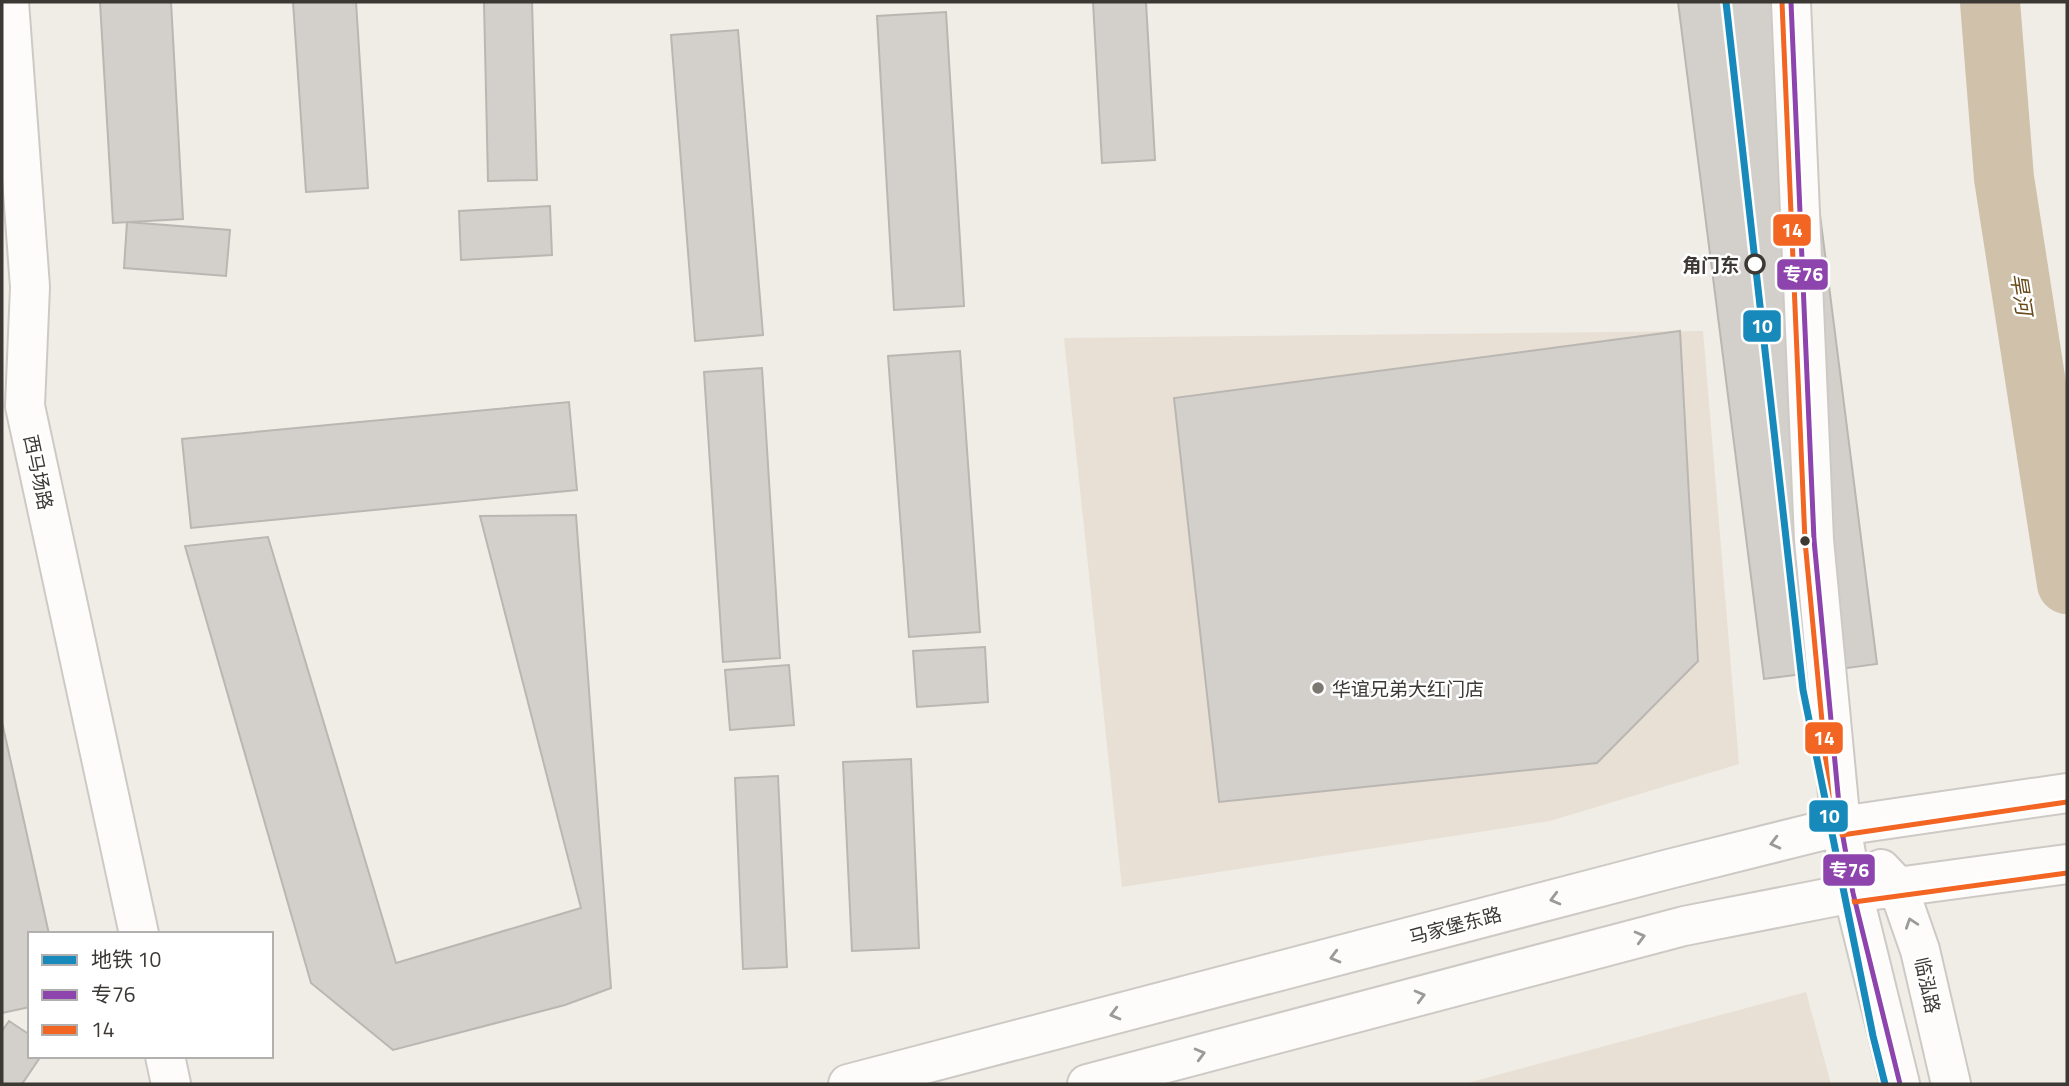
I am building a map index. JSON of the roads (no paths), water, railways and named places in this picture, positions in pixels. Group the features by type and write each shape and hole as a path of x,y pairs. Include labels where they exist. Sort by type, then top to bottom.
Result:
{"main road":[{"name":"西马场路","path":"9,2 30,287 25,406 139,932"},
{"path":"1791,2 1814,540 1841,826 1853,893 1900,1084"},
{"name":"马家堡东路","path":"848,1084 1841,826 2067,793"},
{"path":"1841,826 1898,887"},
{"path":"1087,1084 1684,926 1853,893 2067,864"},
{"name":"临泓路","path":"1898,887 1920,950 1951,1084"},
{"path":"166,1058 172,1084"}],"waterway":[{"name":"旱河","path":"1990,2 2004,178 2067,584"}],"metro line":[{"name":"10","path":"1726,2 1803,690 1885,1084"}],"place":[{"name":"角门东","path":"1755,264"},
{"name":"华谊兄弟大红门店","path":"1318,688"}]}
